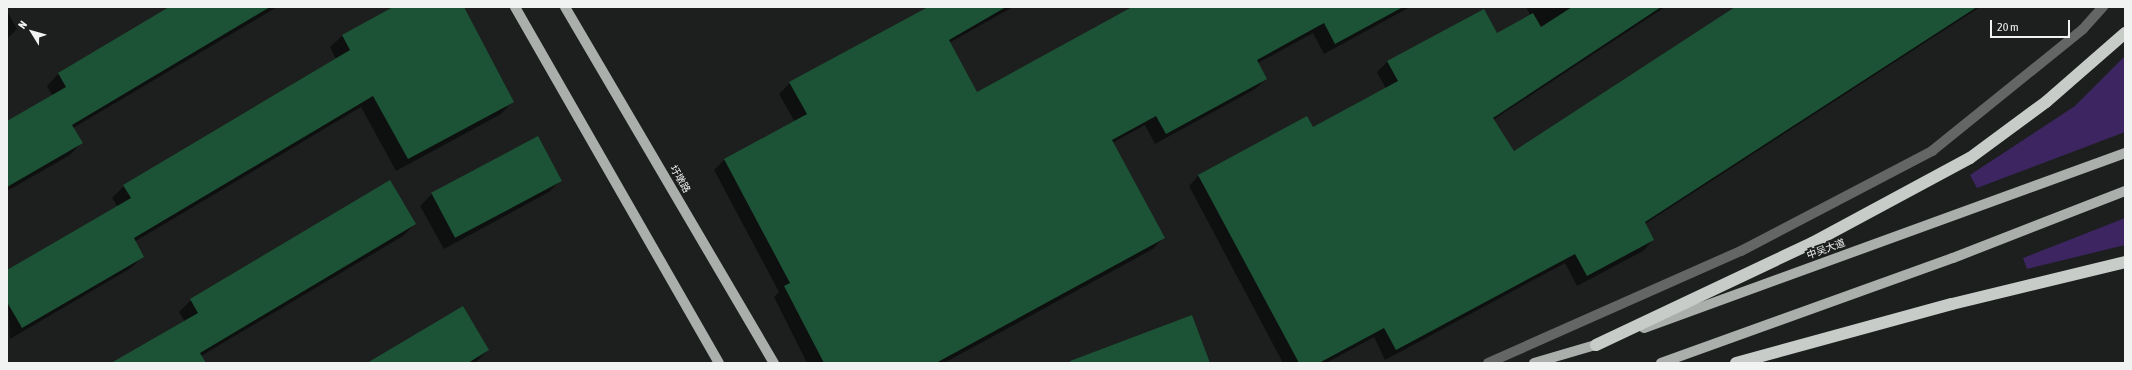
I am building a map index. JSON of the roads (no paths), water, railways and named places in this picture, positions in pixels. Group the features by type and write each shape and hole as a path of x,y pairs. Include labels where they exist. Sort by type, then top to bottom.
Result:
{"highway":[{"path":"1596,345 1812,243 1970,158 2046,102 2125,33"},
{"path":"1736,363 1952,304 2125,262"}],"main road":[{"path":"515,7 719,363"},
{"name":"圩墩路","path":"565,7 774,363"},
{"name":"中吴大道","path":"1534,363 1596,345 2125,153"},
{"path":"1661,363 1953,258 2125,191"}],"street":[{"path":"1488,363 1741,251 1932,151 2083,29 2103,7"}]}
